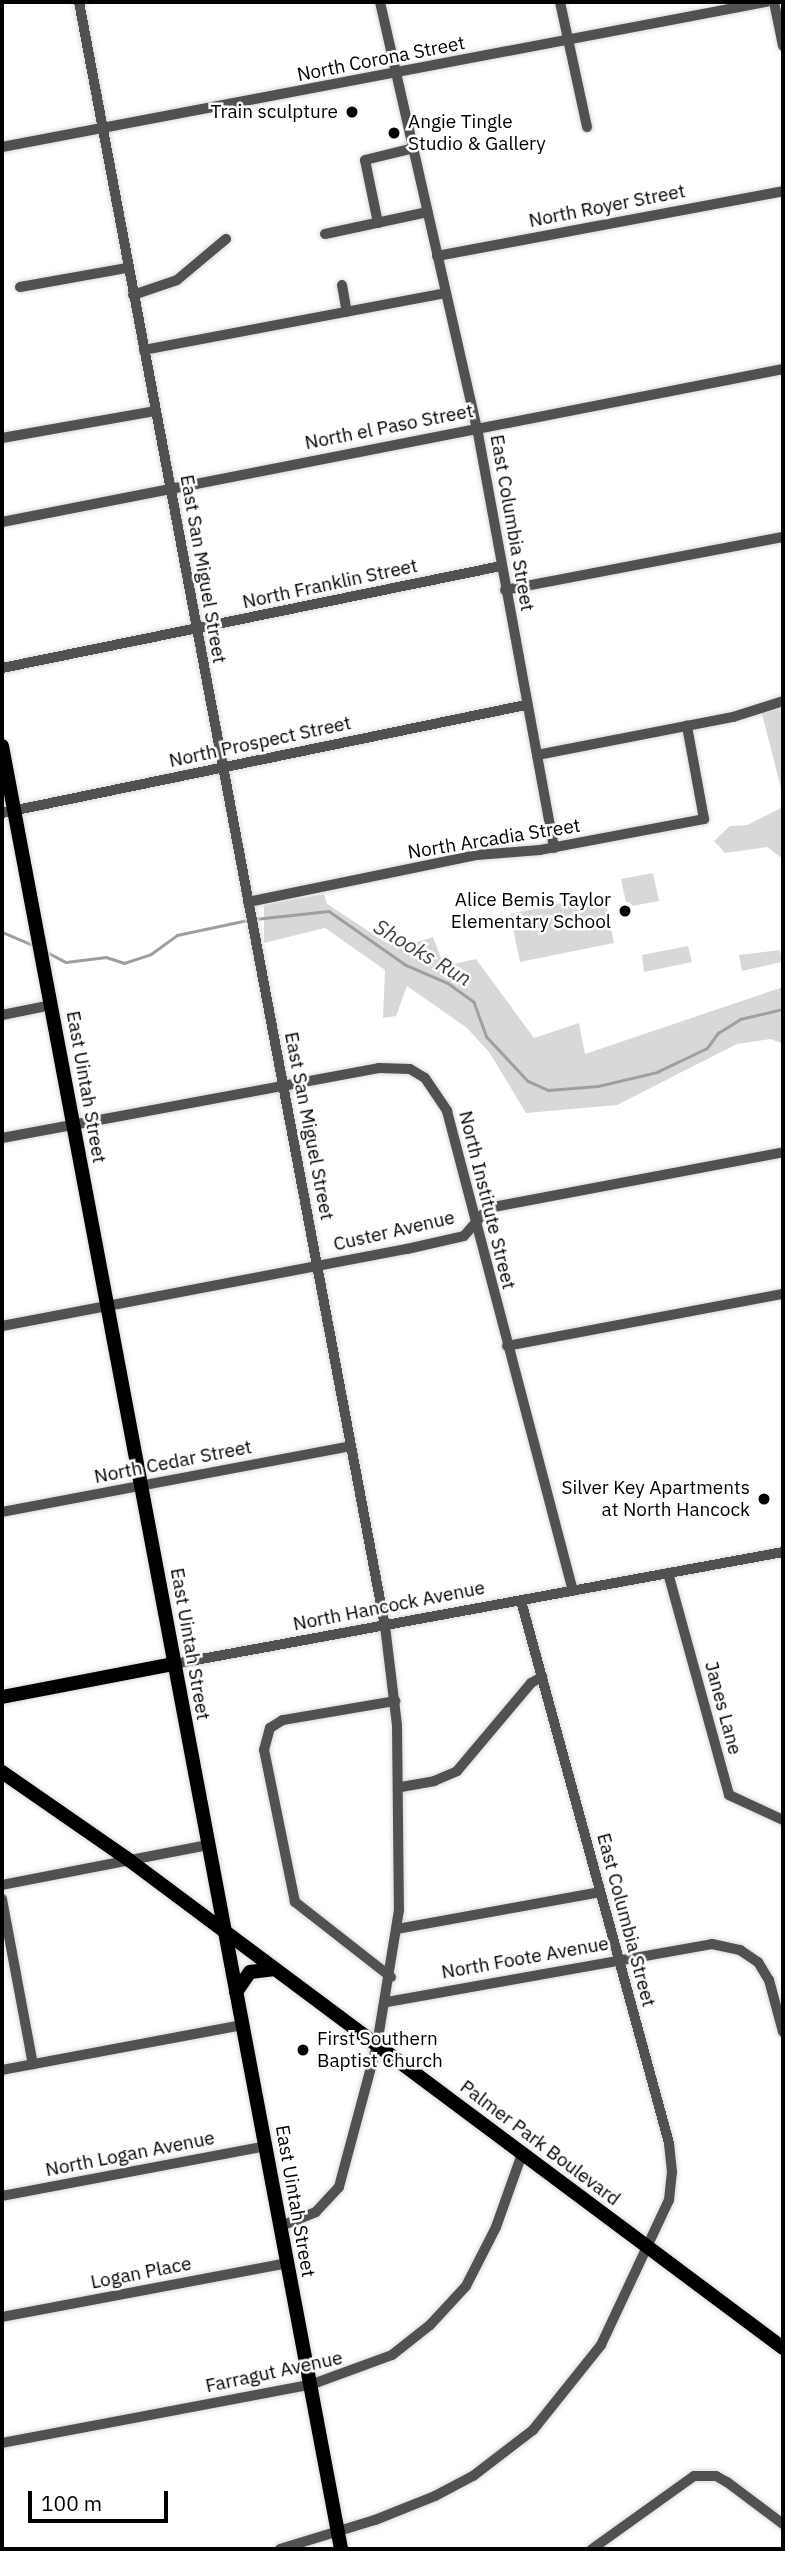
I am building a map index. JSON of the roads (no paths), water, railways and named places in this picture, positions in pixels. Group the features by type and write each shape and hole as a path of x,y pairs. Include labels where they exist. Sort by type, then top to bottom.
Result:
{"main road":[{"name":"East Uintah Street","path":"2,746 8,812 30,893 341,2549"},
{"name":"North Hancock Avenue","path":"2,1697 174,1664"},
{"name":"Palmer Park Boulevard","path":"3,1775 129,1860 783,2348"},
{"path":"236,1992 250,1972 275,1969"}],"street":[{"name":"East San Miguel Street","path":"79,2 100,130 385,1626 395,1701 401,1787 397,1930 387,2002 340,2187 316,2212 281,2226"},
{"name":"East Columbia Street","path":"380,2 477,428 554,848"},
{"path":"559,2 587,127"},
{"name":"North Corona Street","path":"2,147 766,2"},
{"path":"775,2 783,46"},
{"path":"378,223 365,160 414,148"},
{"name":"North Royer Street","path":"437,256 783,191"},
{"path":"325,234 428,212"},
{"path":"133,295 177,280 226,239"},
{"path":"20,287 127,268"},
{"path":"342,285 347,312"},
{"path":"144,351 446,293"},
{"name":"North el Paso Street","path":"2,522 783,369"},
{"path":"2,438 155,411"},
{"path":"505,590 783,537"},
{"name":"North Franklin Street","path":"2,668 501,566"},
{"path":"537,755 687,726 783,701"},
{"name":"North Prospect Street","path":"8,812 526,705"},
{"name":"North Arcadia Street","path":"249,907 477,855 554,848 704,819 687,726"},
{"path":"2,1015 51,1005"},
{"name":"North Institute Street","path":"2,1138 388,1067 410,1069 425,1078 447,1111 506,1346 573,1591"},
{"name":"Custer Avenue","path":"2,1326 464,1236 475,1219 488,1208 783,1152"},
{"path":"506,1346 783,1294"},
{"name":"North Cedar Street","path":"2,1511 350,1446"},
{"name":"North Hancock Avenue","path":"174,1664 783,1552"},
{"name":"Janes Lane","path":"668,1573 729,1795 783,1820"},
{"name":"East Columbia Street","path":"280,2549 404,2510 454,2486 533,2430 601,2345 649,2248 669,2200 671,2159 521,1601"},
{"path":"401,1787 434,1781 457,1771 531,1683 542,1677"},
{"path":"391,1977 295,1902 264,1750 276,1722 395,1701"},
{"path":"2,1885 208,1845"},
{"path":"397,1930 600,1892"},
{"path":"2,1899 33,2064"},
{"name":"North Foote Avenue","path":"387,2002 712,1944 740,1950 764,1971 783,2032"},
{"path":"2,2070 243,2025"},
{"name":"North Logan Avenue","path":"2,2196 266,2146"},
{"name":"Farragut Avenue","path":"2,2443 310,2385 392,2355 448,2306 481,2259 522,2154"},
{"name":"Logan Place","path":"2,2317 287,2263"},
{"path":"592,2549 694,2476 716,2476 783,2524"}],"waterway":[{"name":"Shooks Run","path":"255,919 329,911 406,965 448,983 474,1002 487,1037 528,1081 548,1090 598,1086 657,1072 707,1048 718,1033 740,1019 783,1009"},
{"name":"Shooks Run","path":"47,952 66,962 106,957 124,963 151,954 177,935 248,920"},
{"name":"Shooks Run","path":"2,932 35,946"}],"place":[{"name":"Train sculpture","path":"352,112"},
{"name":"Angie Tingle Studio & Gallery","path":"394,133"},
{"name":"Alice Bemis Taylor Elementary School","path":"625,911"},
{"name":"Silver Key Apartments at North Hancock","path":"764,1499"},
{"name":"First Southern Baptist Church","path":"303,2050"}]}
